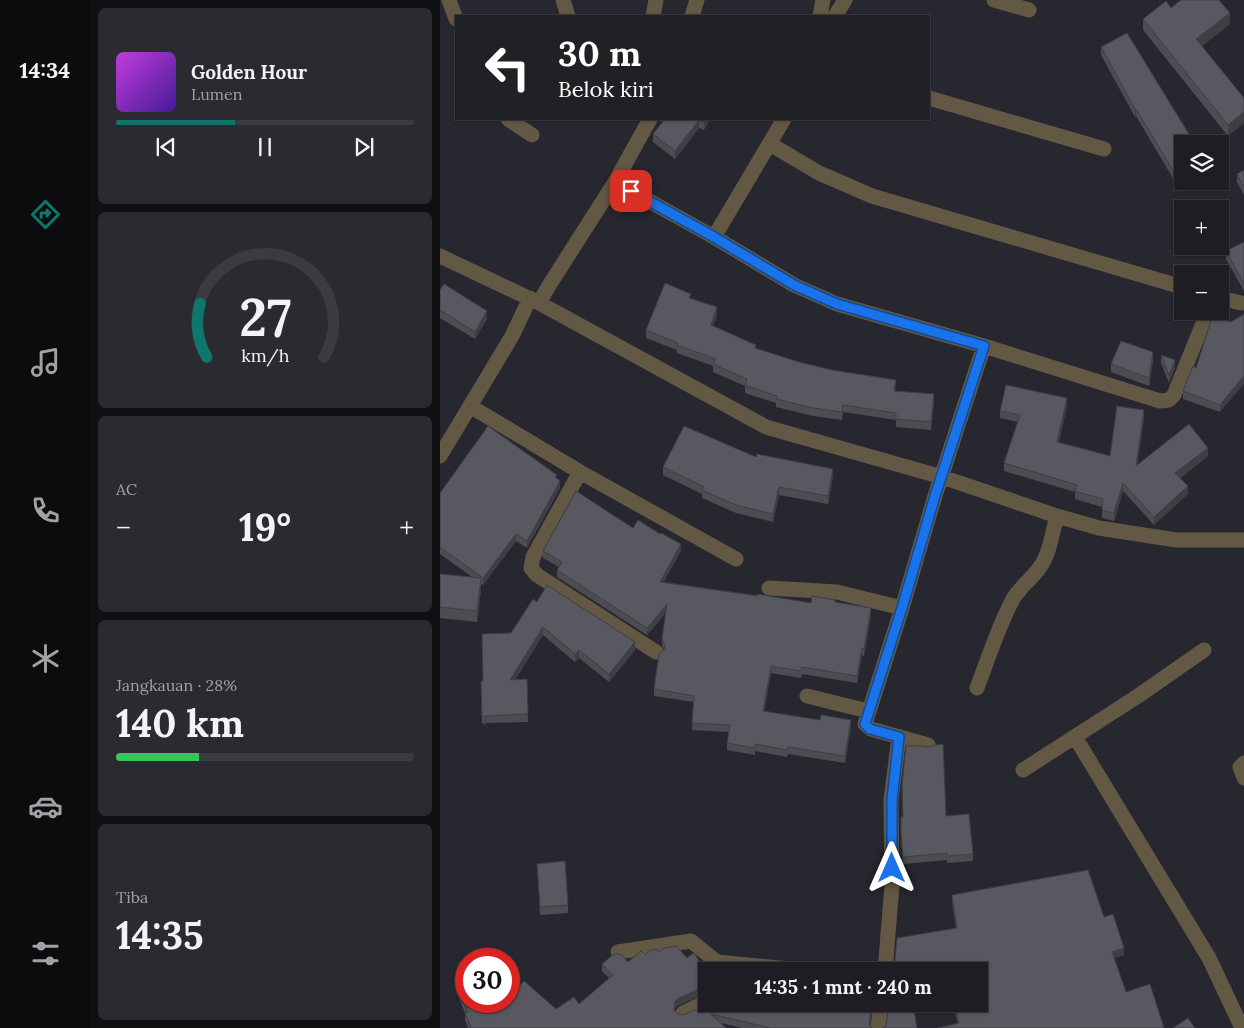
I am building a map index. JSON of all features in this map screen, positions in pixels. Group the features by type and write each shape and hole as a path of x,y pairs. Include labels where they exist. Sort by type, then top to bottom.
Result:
{"street":[{"path":"449,0 455,16"},
{"path":"563,0 568,15"},
{"path":"653,15 656,0"},
{"path":"692,15 697,0"},
{"path":"820,15 823,0"},
{"path":"836,15 845,0"},
{"path":"994,0 1029,10"},
{"path":"930,98 1104,148"},
{"path":"510,120 532,135"},
{"path":"440,456 512,336 535,301 550,284 615,182 649,120"},
{"path":"714,237 783,120"},
{"path":"770,144 819,173 872,196 1174,285"},
{"path":"615,182 714,237 794,285 837,304 984,346 1160,401 1168,400 1174,395 1204,320"},
{"path":"440,256 535,301 766,427 942,477 1057,516 1100,528 1176,540 1244,540"},
{"path":"1229,300 1240,303"},
{"path":"928,745 870,729 866,717 984,346"},
{"path":"470,406 580,472 736,559"},
{"path":"580,472 533,557 532,568 537,575 656,652"},
{"path":"977,688 998,632 1013,599 1044,560 1057,516"},
{"path":"769,588 837,592 902,608"},
{"path":"1023,770 1204,650"},
{"path":"808,696 866,717"},
{"path":"886,962 892,885 892,800 899,737"},
{"path":"1075,737 1209,958 1242,1028"},
{"path":"1244,763 1240,767 1244,778"},
{"path":"618,952 691,941 712,962"},
{"path":"683,1013 698,1006"},
{"path":"878,1028 880,1012"}],"building":[{"path":"1181,0 1219,0 1230,13 1196,39 1244,98 1244,112 1228,125 1143,19 1166,1 1171,8"},
{"path":"1127,33 1189,135 1174,135 1174,172 1135,109 1101,47"},
{"path":"664,120 699,120 675,151 653,134"},
{"path":"1244,170 1244,187 1237,174"},
{"path":"1244,242 1244,284 1228,255 1229,250"},
{"path":"665,283 691,294 689,298 717,307 711,325 756,345 755,348 832,370 896,380 894,391 934,394 931,422 896,419 896,413 843,405 842,412 813,408 776,399 777,396 745,385 747,379 713,364 716,359 677,345 678,343 646,330"},
{"path":"444,284 487,311 475,332 440,310 440,290"},
{"path":"1244,314 1244,376 1220,405 1183,391 1193,366 1196,368 1211,320 1231,322"},
{"path":"1121,341 1153,352 1149,378 1111,364"},
{"path":"1161,355 1175,360 1169,375"},
{"path":"1006,385 1067,398 1057,442 1110,456 1117,406 1144,410 1136,466 1189,424 1208,448 1175,473 1188,486 1154,517 1123,483 1114,513 1102,510 1103,499 1075,491 1077,485 1004,463 1020,415 1000,411"},
{"path":"488,426 557,475 555,477 560,481 527,541 516,534 483,578 440,547 440,493"},
{"path":"684,426 756,457 757,454 833,469 828,496 779,487 773,514 736,505 702,490 704,487 663,467"},
{"path":"576,491 633,528 638,520 660,534 681,544 660,582 811,603 812,596 871,608 857,676 802,667 801,671 771,666 763,711 820,720 821,715 851,720 845,756 788,747 787,750 755,744 755,748 727,743 730,725 692,723 694,696 654,689 659,654 664,650 665,646 662,638 667,604 647,628 557,570 562,562 543,551"},
{"path":"440,574 481,578 477,611 440,607"},
{"path":"547,585 635,642 609,674 579,650 575,654 543,627 510,680 527,679 528,714 486,716 485,718 482,716 482,634 511,633 533,599 537,602"},
{"path":"943,744 946,816 969,814 973,854 947,856 947,853 903,857 901,817 903,817 902,785 906,746 930,747"},
{"path":"565,861 568,905 540,907 537,864"},
{"path":"1088,870 1104,917 1113,914 1124,948 1112,952 1126,992 1150,984 1164,1028 938,1028 959,1023 957,1012 988,1012 988,962 895,962 897,938 957,928 952,895"},
{"path":"676,946 687,958 694,953 700,962 698,962 698,990 675,1001 674,1010 678,1014 683,1015 698,1009 698,1012 871,1012 869,1024 872,1028 771,1028 711,1014 726,1028 471,1028 465,1013 520,1013 520,985 524,981 556,1009 574,997 579,1004 613,975 602,964 614,954 621,954 628,962 641,951 645,955 651,950 657,949 659,952 664,948"},
{"path":"888,1012 914,1012 917,1028 882,1028 886,1026"},
{"path":"1188,1018 1195,1028 1173,1028"}],"route":[{"path":"631,191 714,237 794,285 837,304 984,346 935,496 865,724 870,729 899,737 892,800 892,868"}]}
